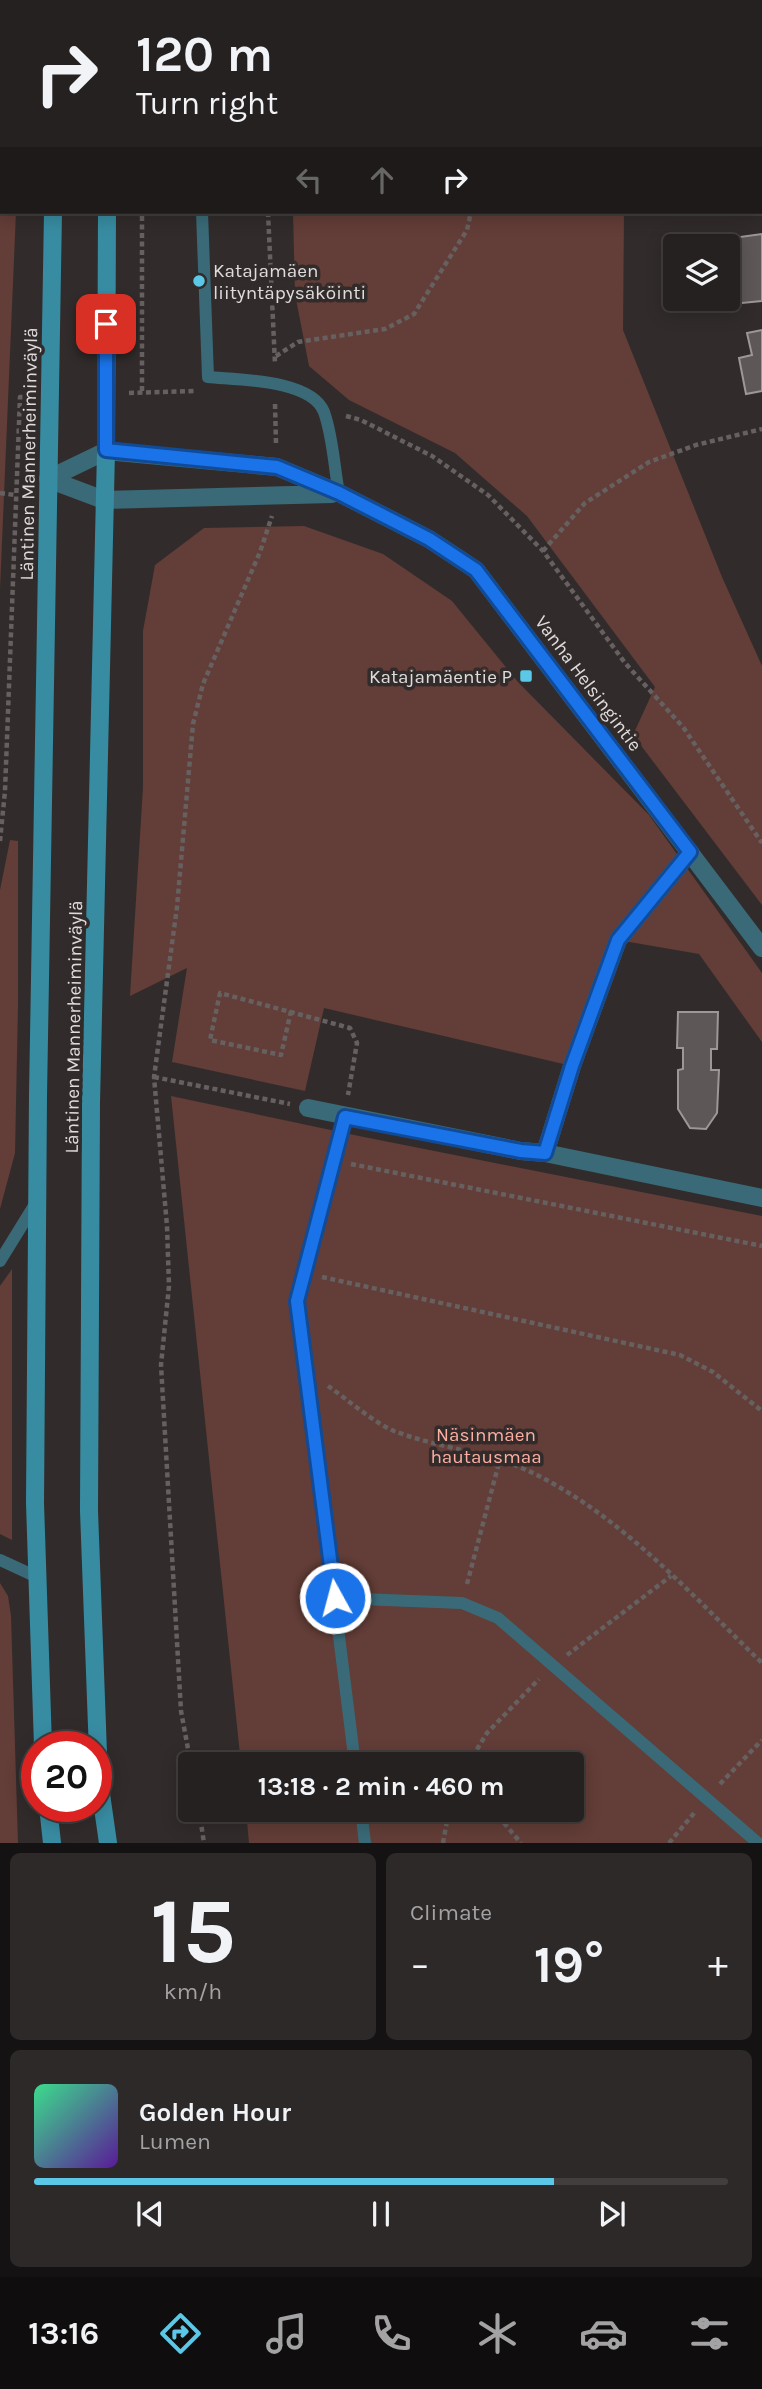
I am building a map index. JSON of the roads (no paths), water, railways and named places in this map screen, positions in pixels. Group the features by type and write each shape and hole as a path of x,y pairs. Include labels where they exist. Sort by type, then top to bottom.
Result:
{"main road":[{"name":"Läntinen Mannerheiminväylä","path":"42,1731 35,1503 37,1201 53,214"},
{"name":"Läntinen Mannerheiminväylä","path":"107,214 106,450 92,1088 89,1511 99,1780 108,1843"},
{"path":"50,1822 52,1843"}],"street":[{"path":"48,479 106,450"},
{"name":"Vanha Helsingintie","path":"106,450 277,467 339,493 429,539 476,570 762,948"},
{"name":"Vanha Helsingintie","path":"48,479 104,500 339,493"},
{"path":"545,1153 575,1055 618,940 690,852"},
{"path":"307,1108 762,1198"}],"lane":[{"path":"201,214 208,377 274,383 301,391 323,410 339,493"},
{"path":"345,1117 297,1301 354,1752"},
{"path":"0,1261 37,1201"},
{"path":"0,1560 37,1577"},
{"path":"335,1598 462,1603 498,1618 758,1843"},
{"path":"362,1822 365,1843"}],"place":[{"name":"Katajamäen liityntäpysäköinti","path":"199,281"},
{"name":"Katajamäentie P","path":"526,676"}],"park label":[{"name":"Näsinmäen hautausmaa","path":"486,1445"}]}
